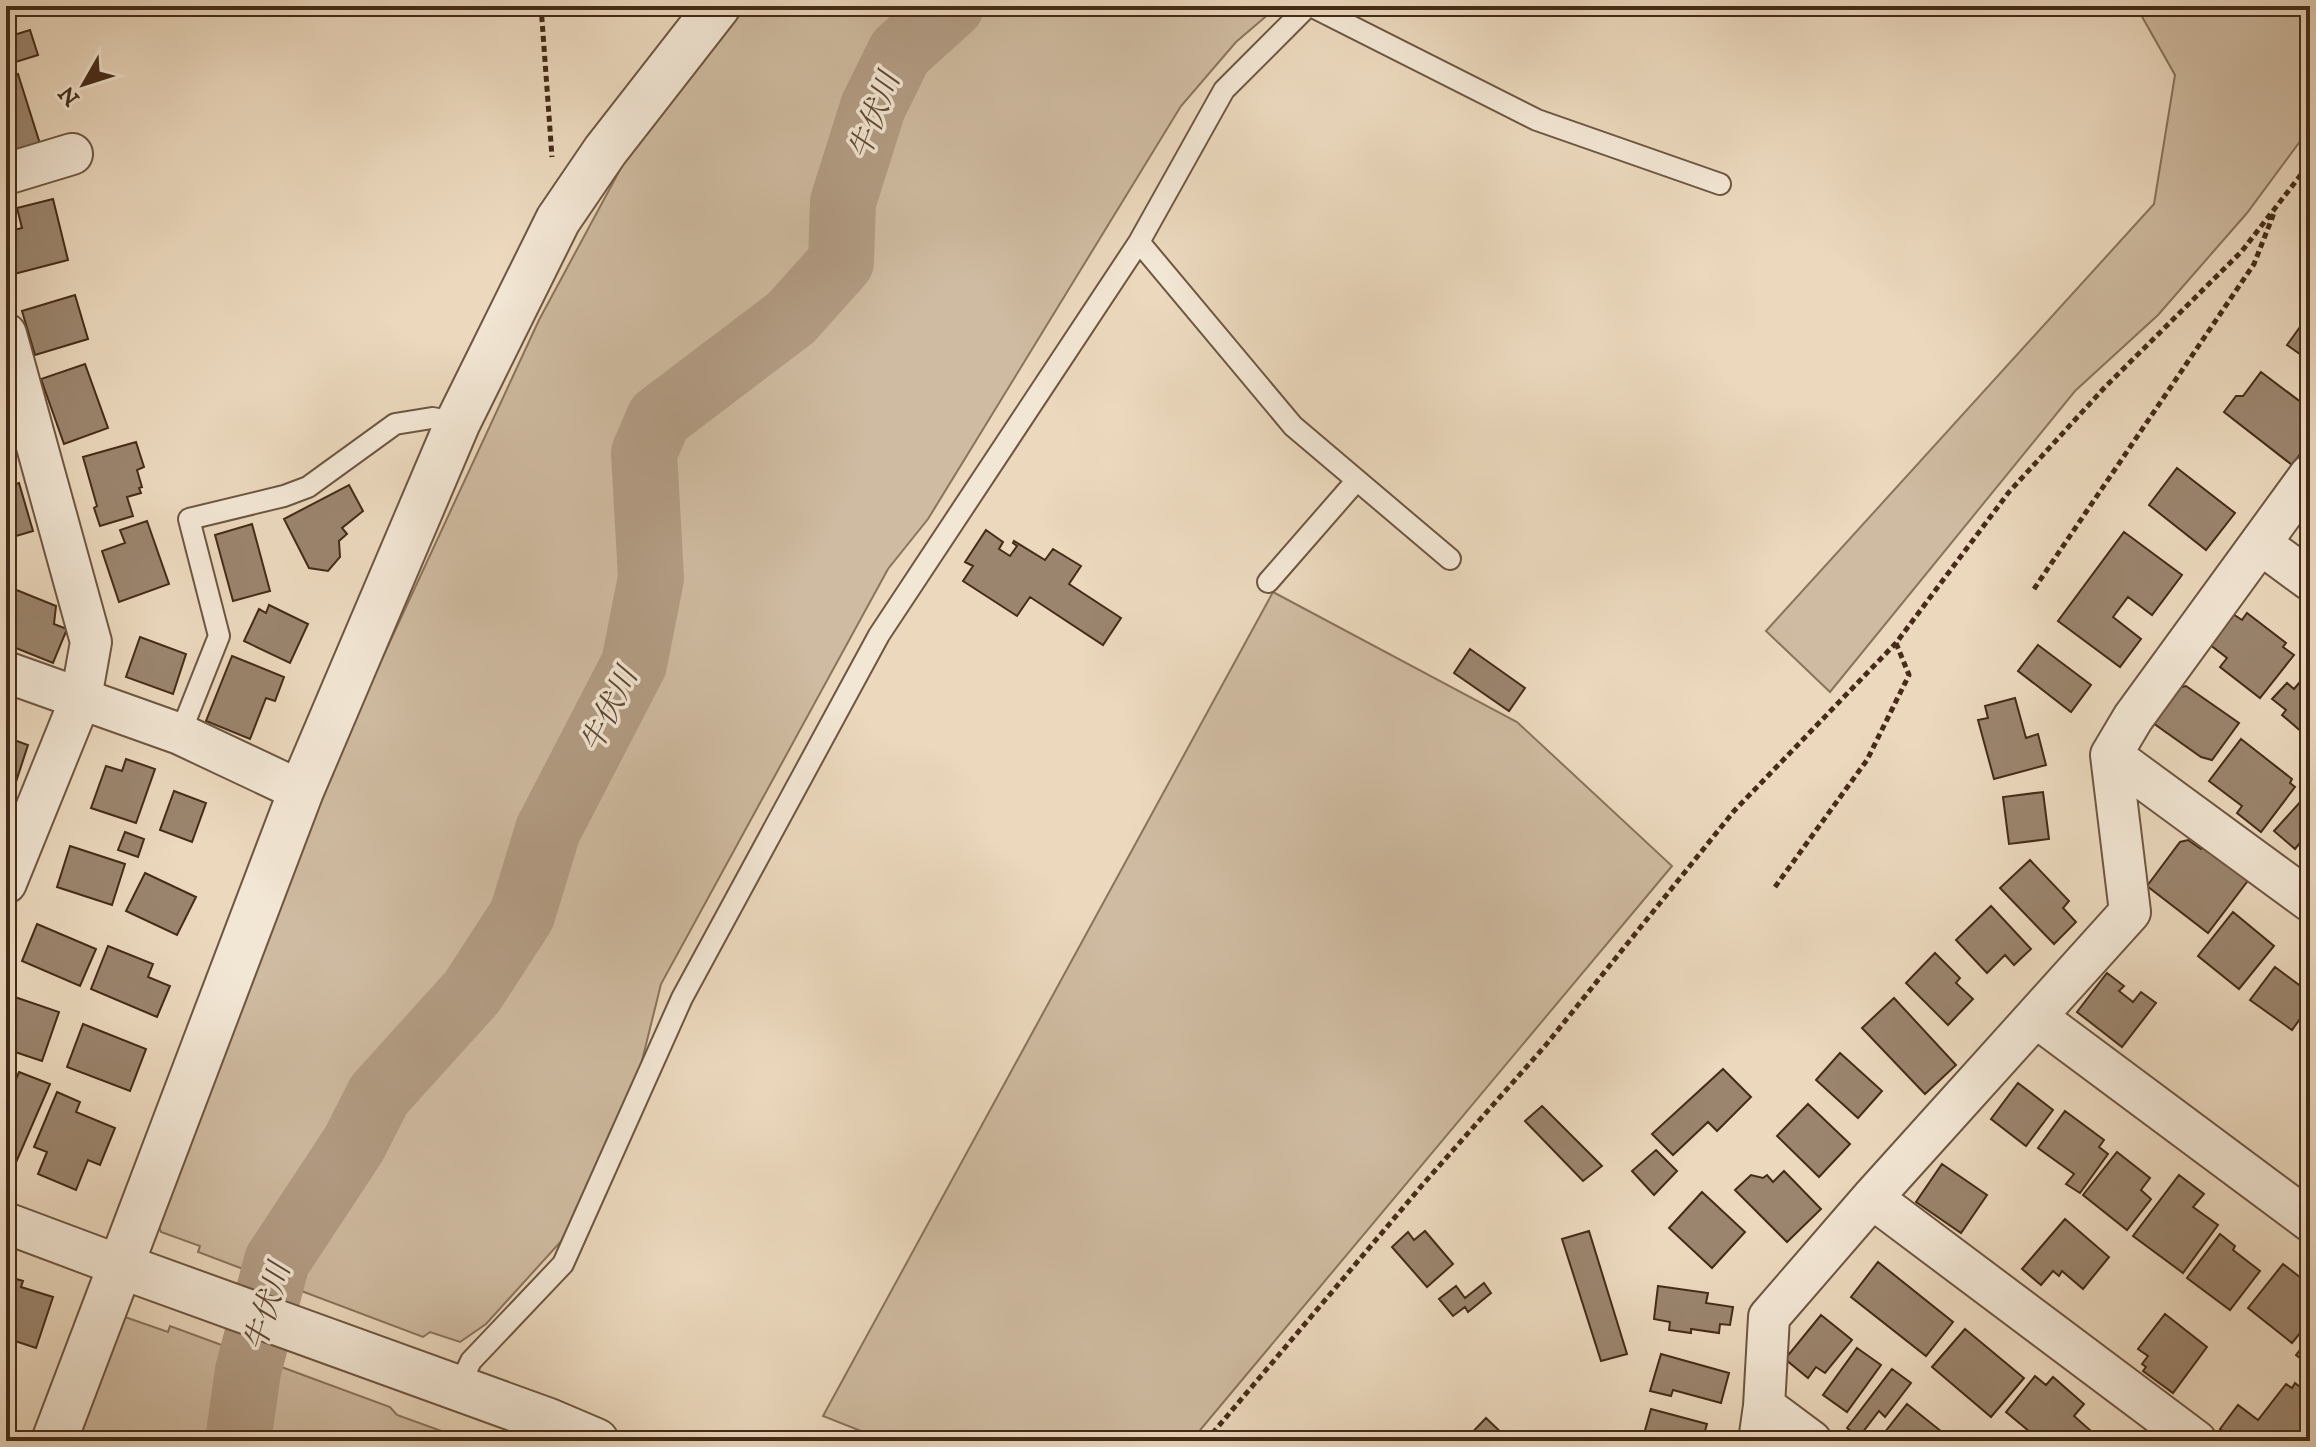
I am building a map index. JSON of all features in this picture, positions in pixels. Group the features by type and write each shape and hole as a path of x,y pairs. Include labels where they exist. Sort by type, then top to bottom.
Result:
{"street":[{"path":"54,1441 130,1269 301,791 458,422 558,220 605,151 718,6"},
{"path":"6,174 72,154"},
{"path":"6,334 19,433 91,642 81,698 6,883"},
{"path":"1811,1441 1762,1424 1769,1317 2130,912 2111,755 2133,718 2310,475"},
{"path":"2261,544 2310,580"},
{"path":"6,672 180,734 301,791"},
{"path":"2111,755 2310,901"},
{"path":"2036,1017 2310,1221"},
{"path":"1872,1198 2196,1441"},
{"path":"6,1223 549,1421 596,1441"}],"lane":[{"path":"452,1386 471,1361 563,1264 682,998 879,635 1139,242 1224,90 1309,6 1537,120 1720,184"},
{"path":"1139,242 1293,426 1450,559"},
{"path":"180,734 219,636 189,519 284,496 308,487 395,424 432,418 458,422"},
{"path":"1268,582 1357,480"}],"path":[{"path":"541,6 558,220"},
{"path":"1206,1441 1413,1195 1545,1046 1734,811 1896,643 2009,492 2105,387 2242,251 2310,163"},
{"path":"2034,589 2254,264 2277,205"},
{"path":"1775,887 1874,746 1909,675 1896,643"}],"shaded area":[{"path":"741,6 1273,6 1270,13 1236,42 1181,106 928,519 888,569 661,984 630,1109 584,1216 486,1324 460,1342 430,1332 423,1337 198,1252 200,1246 161,1232 158,1225 343,743 539,320 629,153"},
{"path":"2136,6 2310,6 2310,128 2247,213 2158,315 2075,391 1830,692 1766,631 2154,204 2175,75"},
{"path":"1273,592 1517,722 1672,866 1191,1441 886,1441 823,1416"},
{"path":"122,1316 168,1332 170,1326 390,1407 397,1415 469,1441 79,1441"}],"building":[{"path":"6,11 14,35 30,30 38,55 6,65"},
{"path":"18,74 41,147 6,157 6,78"},
{"path":"53,199 68,260 14,274 6,245 6,232 22,228 17,208"},
{"path":"75,295 88,339 35,355 22,311"},
{"path":"2310,313 2310,361 2287,345"},
{"path":"85,364 108,428 64,444 41,379"},
{"path":"2261,372 2310,409 2310,427 2306,433 2310,441 2292,465 2224,412 2236,396 2243,396"},
{"path":"136,442 144,467 137,470 141,493 127,497 133,516 100,526 83,457"},
{"path":"2177,468 2235,513 2206,550 2149,505"},
{"path":"19,483 33,531 6,539 6,487"},
{"path":"349,485 363,511 342,528 347,534 339,541 340,557 328,571 309,568 284,519"},
{"path":"2310,518 2310,535 2302,528"},
{"path":"147,521 169,584 119,602 102,551 125,543 120,530"},
{"path":"252,524 270,591 233,601 215,535"},
{"path":"986,530 1003,542 999,549 1010,556 1017,546 1014,541 1045,560 1053,549 1081,566 1069,584 1121,618 1103,645 1030,597 1017,616 963,581 973,566 965,562"},
{"path":"2124,532 2182,575 2152,615 2128,597 2113,617 2141,639 2120,667 2058,621"},
{"path":"14,589 56,606 54,624 67,629 53,663 6,644 6,610"},
{"path":"269,605 308,624 290,663 244,641 259,609 266,613"},
{"path":"2247,613 2286,643 2283,647 2294,655 2260,698 2220,667 2227,658 2209,644 2233,614 2242,620"},
{"path":"140,637 186,654 173,694 126,677"},
{"path":"2038,645 2091,685 2071,712 2018,671"},
{"path":"1470,649 1525,688 1509,711 1454,673"},
{"path":"232,656 284,677 275,701 266,698 250,739 206,721"},
{"path":"2305,676 2310,680 2310,739 2282,715 2286,710 2272,699 2287,683 2294,689"},
{"path":"2186,686 2239,723 2212,760 2201,757 2153,723 2178,688"},
{"path":"2015,698 2026,738 2038,734 2046,765 1994,779 1978,720 1988,718 1985,706"},
{"path":"6,737 28,745 13,791 6,789"},
{"path":"2241,739 2292,779 2290,783 2295,787 2261,832 2237,813 2242,806 2209,781"},
{"path":"126,759 155,769 136,823 91,808 106,766 122,771"},
{"path":"174,791 206,803 192,842 160,830"},
{"path":"2310,791 2310,843 2304,838 2295,849 2274,831"},
{"path":"2043,792 2049,839 2009,844 2003,797"},
{"path":"125,832 144,839 138,857 118,850"},
{"path":"2188,840 2201,849 2206,843 2250,878 2208,933 2147,886 2180,842"},
{"path":"70,846 125,864 112,905 57,887"},
{"path":"2030,860 2069,901 2063,908 2076,922 2054,944 2000,888"},
{"path":"145,873 196,897 177,935 126,911"},
{"path":"1991,906 2031,949 2014,965 2005,955 1987,973 1956,940"},
{"path":"2233,912 2274,946 2239,989 2198,956"},
{"path":"37,924 96,949 80,986 22,961"},
{"path":"108,946 153,964 148,977 170,986 157,1017 91,989"},
{"path":"1935,953 1960,978 1956,983 1973,999 1948,1025 1906,983"},
{"path":"2275,967 2310,993 2310,1005 2292,1030 2250,1000"},
{"path":"2107,973 2124,986 2119,991 2133,1002 2141,992 2156,1003 2122,1047 2077,1012"},
{"path":"6,994 59,1012 42,1061 6,1049"},
{"path":"1894,998 1956,1065 1925,1094 1862,1028"},
{"path":"83,1024 146,1049 130,1091 67,1067"},
{"path":"2310,1026 2310,1045 2301,1037"},
{"path":"1840,1053 1882,1091 1858,1118 1816,1080"},
{"path":"1723,1069 1751,1097 1717,1131 1708,1122 1673,1155 1652,1134"},
{"path":"19,1072 50,1084 8,1181 6,1104"},
{"path":"2018,1083 2053,1110 2026,1146 1991,1119"},
{"path":"57,1092 80,1102 76,1112 115,1128 100,1165 88,1160 76,1190 38,1174 47,1152 34,1147"},
{"path":"1808,1104 1850,1144 1819,1177 1777,1136"},
{"path":"1542,1106 1602,1166 1583,1181 1525,1121"},
{"path":"2065,1111 2104,1140 2099,1147 2108,1154 2080,1193 2066,1184 2074,1174 2038,1148"},
{"path":"1656,1150 1677,1171 1654,1195 1632,1171"},
{"path":"2117,1152 2150,1178 2141,1190 2151,1199 2127,1230 2083,1195"},
{"path":"1942,1164 1987,1195 1961,1233 1916,1202"},
{"path":"1784,1171 1821,1209 1787,1242 1735,1190 1751,1175 1763,1178 1767,1175 1773,1182"},
{"path":"2179,1175 2204,1194 2193,1207 2218,1225 2183,1273 2133,1236"},
{"path":"1702,1192 1745,1232 1712,1268 1669,1228"},
{"path":"2065,1219 2109,1257 2083,1289 2062,1271 2059,1276 2053,1271 2041,1285 2022,1269"},
{"path":"1425,1231 1453,1264 1427,1287 1392,1247 1408,1232 1414,1240"},
{"path":"1589,1231 1627,1354 1601,1361 1562,1239"},
{"path":"2220,1234 2235,1246 2233,1250 2260,1271 2230,1310 2187,1278"},
{"path":"1878,1262 1953,1322 1926,1356 1851,1297"},
{"path":"2283,1264 2310,1285 2310,1321 2292,1343 2248,1308"},
{"path":"6,1276 23,1281 21,1287 53,1297 36,1348 6,1338"},
{"path":"1484,1283 1491,1293 1468,1312 1465,1307 1453,1316 1439,1299 1456,1286 1465,1298"},
{"path":"1658,1286 1708,1293 1706,1303 1733,1307 1730,1325 1720,1324 1719,1333 1669,1330 1670,1322 1654,1319"},
{"path":"2165,1314 2207,1347 2173,1393 2143,1371 2146,1367 2142,1364 2148,1356 2138,1349"},
{"path":"1821,1315 1852,1340 1825,1373 1816,1367 1808,1378 1785,1359"},
{"path":"1965,1329 2024,1378 1991,1417 1932,1367"},
{"path":"2310,1337 2310,1366 2296,1355"},
{"path":"1857,1348 1881,1365 1847,1412 1823,1395"},
{"path":"1661,1354 1729,1373 1721,1403 1673,1390 1671,1396 1650,1391"},
{"path":"1892,1369 1911,1383 1885,1417 1879,1411 1859,1437 1847,1428"},
{"path":"2035,1376 2046,1385 2053,1377 2084,1404 2074,1416 2091,1431 2083,1441 2041,1441 2006,1412"},
{"path":"2295,1383 2310,1395 2310,1433 2304,1441 2236,1441 2220,1429 2238,1405 2258,1420 2286,1384 2292,1388"},
{"path":"1907,1404 1952,1440 1886,1441 1881,1437"},
{"path":"1651,1409 1707,1424 1702,1441 1642,1441"},
{"path":"1486,1418 1510,1441 1464,1441"}],"waterway":[{"name":"牛伏川","path":"238,1441 248,1371 277,1261 354,1144 379,1095 472,992 522,915 548,830 634,664 651,578 644,453 659,418 791,318 841,262 843,202 873,107 900,52 951,6"}]}
